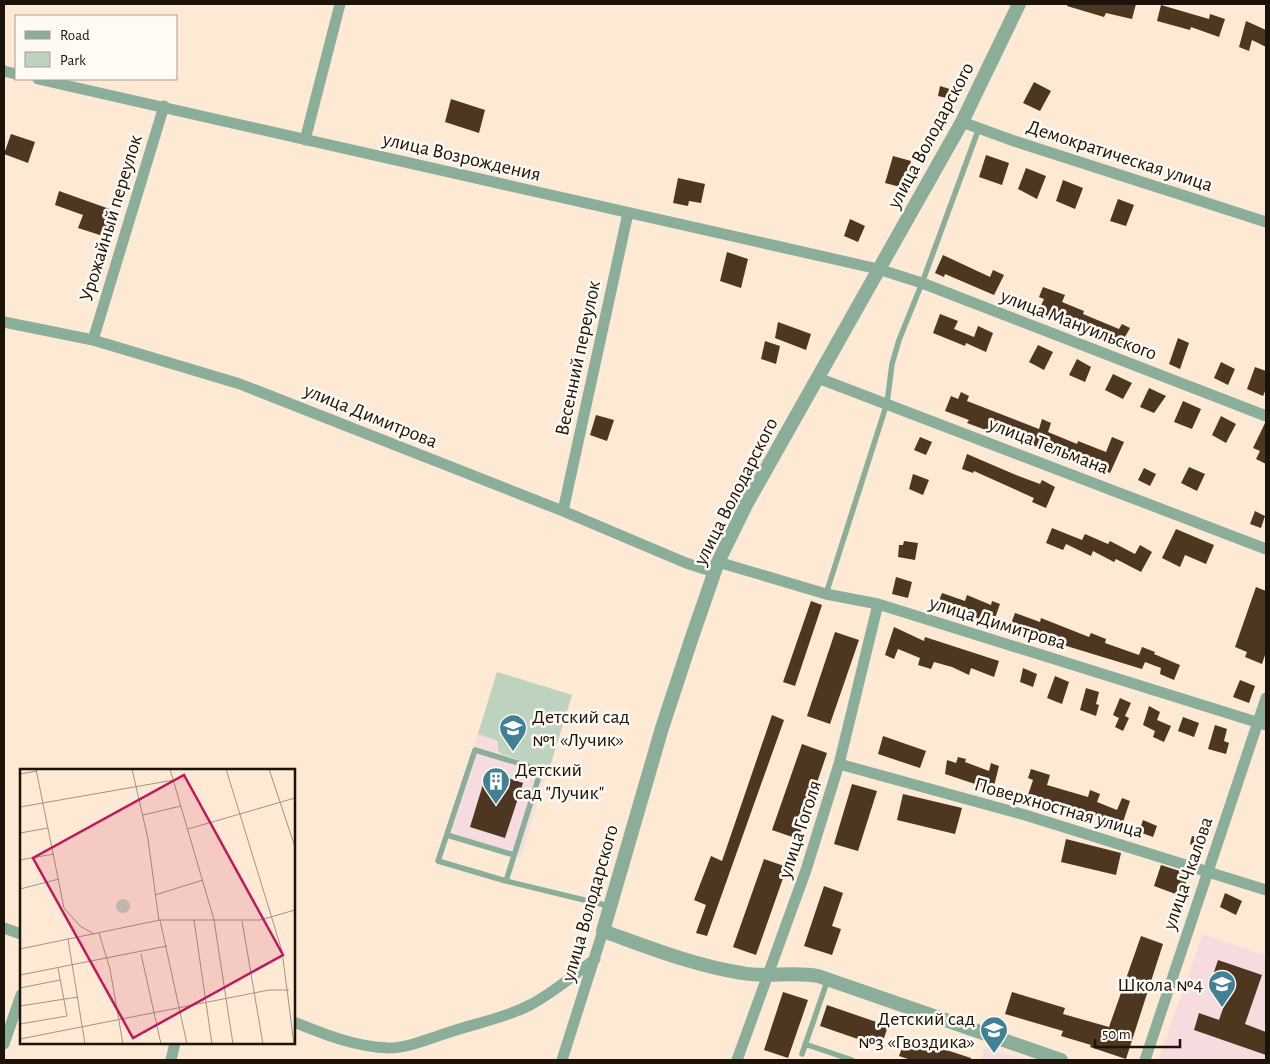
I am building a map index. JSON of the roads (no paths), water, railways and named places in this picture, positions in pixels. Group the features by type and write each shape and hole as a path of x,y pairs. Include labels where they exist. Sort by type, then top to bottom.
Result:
{"street":[{"path":"305,140 340,4"},
{"name":"улица Володарского","path":"562,1060 595,959 662,728 716,567 747,503 962,122 1019,4"},
{"name":"улица Возрождения","path":"43,80 164,106 305,140 878,270"},
{"name":"Урожайный переулок","path":"93,340 164,106"},
{"name":"Демократическая улица","path":"962,122 1266,222"},
{"name":"Весенний переулок","path":"563,511 628,213"},
{"name":"улица Мануильского","path":"878,270 922,283 1266,416"},
{"name":"улица Димитрова","path":"4,322 93,340 240,384 563,511 686,563 716,567 826,594 878,604 1262,723"},
{"name":"улица Тельмана","path":"818,378 1266,549"},
{"name":"улица Гоголя","path":"737,1060 806,870 839,764 878,604"},
{"name":"улица Чкалова","path":"1145,1060 1207,870 1262,723 1266,698"},
{"name":"Поверхностная улица","path":"839,764 1025,816 1207,870 1266,890"},
{"path":"4,928 20,934"},
{"path":"603,931 708,965 745,974 798,973 828,979 1061,1060"},
{"path":"295,1022 333,1037 364,1044 389,1048 405,1046 485,1022 529,1006 545,997 595,959"},
{"path":"4,1044 20,998"},
{"path":"171,1060 175,1044"}],"lane":[{"path":"826,594 887,403 892,364 899,340 979,128"},
{"path":"506,881 541,770 475,750 438,861 506,881 609,906"},
{"path":"447,835 514,855"},
{"path":"802,1054 828,979"},
{"path":"805,1044 852,1060"}],"place":[{"name":"Детский сад №1 «Лучик»","path":"513,752"},
{"name":"Детский сад \"Лучик\"","path":"496,805"},
{"name":"Школа №4","path":"1222,1008"},
{"name":"Детский сад №3 «Гвоздика»","path":"994,1054"}]}
